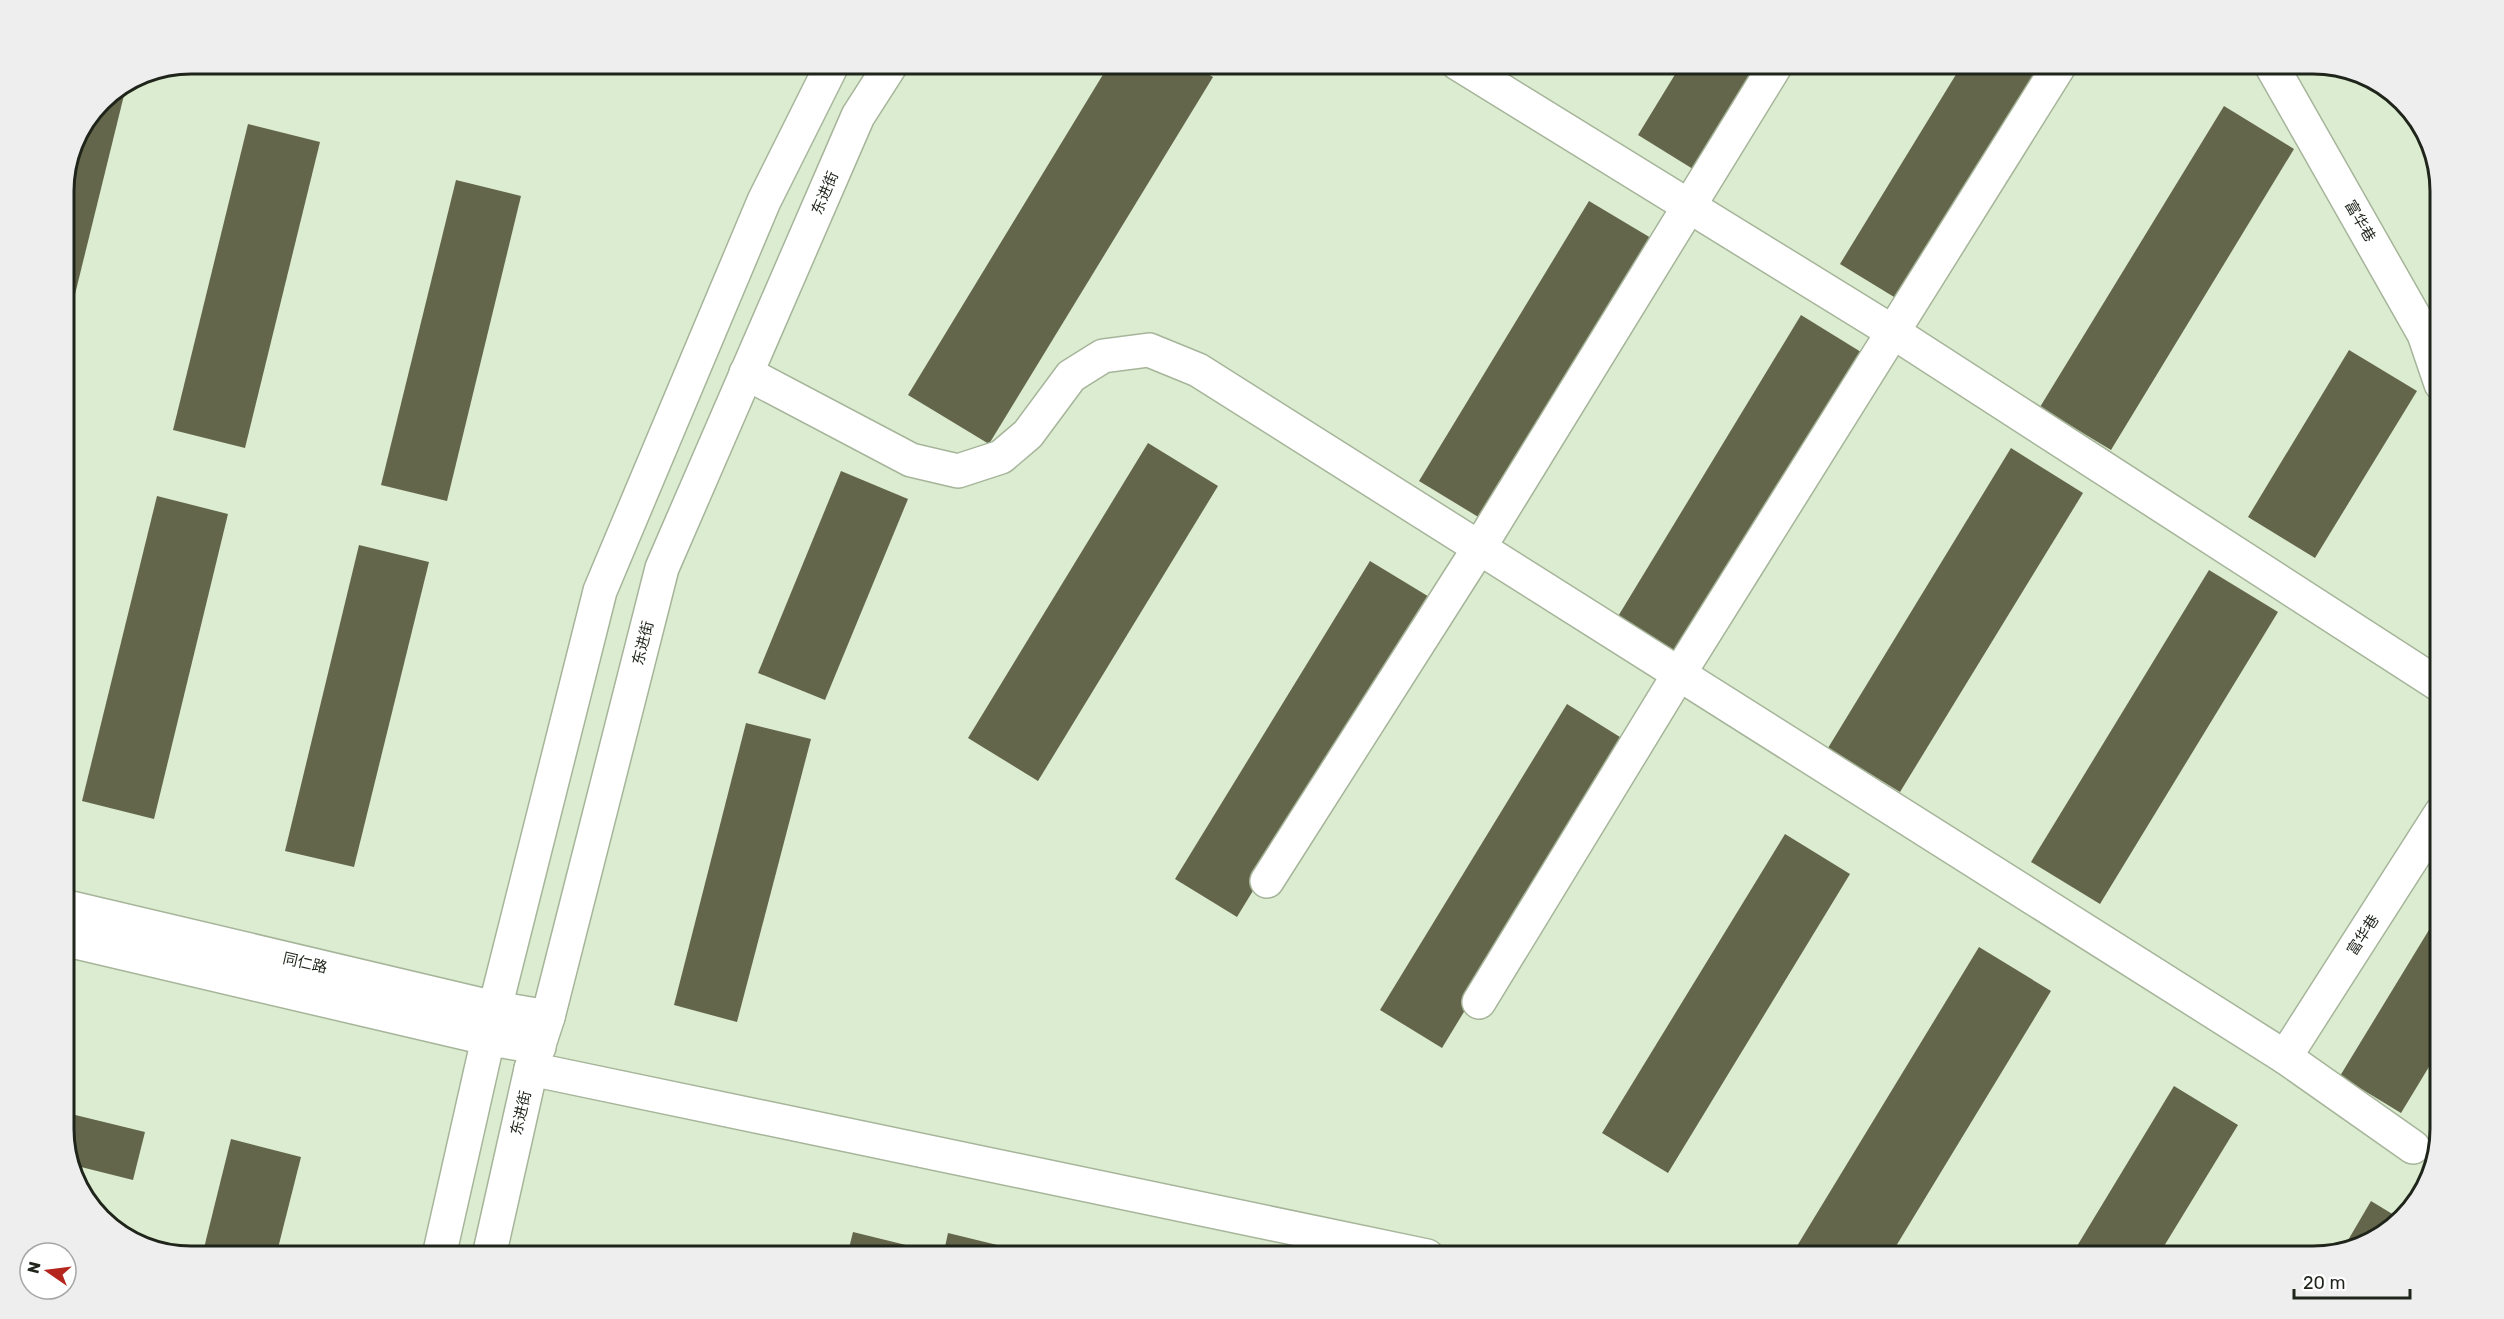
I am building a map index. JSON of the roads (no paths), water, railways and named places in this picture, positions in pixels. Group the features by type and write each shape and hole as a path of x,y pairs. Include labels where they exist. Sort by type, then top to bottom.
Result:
{"street":[{"path":"441,1246 492,1024 600,591 764,201 828,74"},
{"name":"东进街","path":"491,1246 539,1044 662,568 858,116 885,74"},
{"path":"1475,74 1893,332 2430,679"},
{"path":"1267,881 1479,548 1770,74"},
{"path":"1479,1002 1679,674 2054,74"},
{"name":"富华巷","path":"2276,74 2424,334 2430,352"},
{"path":"746,373 911,460 958,471 1001,457 1028,434 1071,375 1103,356 1149,350 1198,370 2285,1057 2413,1147"},
{"name":"富华巷","path":"2285,1057 2430,830"},
{"name":"同仁路","path":"74,909 492,1024 539,1044 1385,1246"},
{"name":"同仁路","path":"74,941 492,1024"}]}
